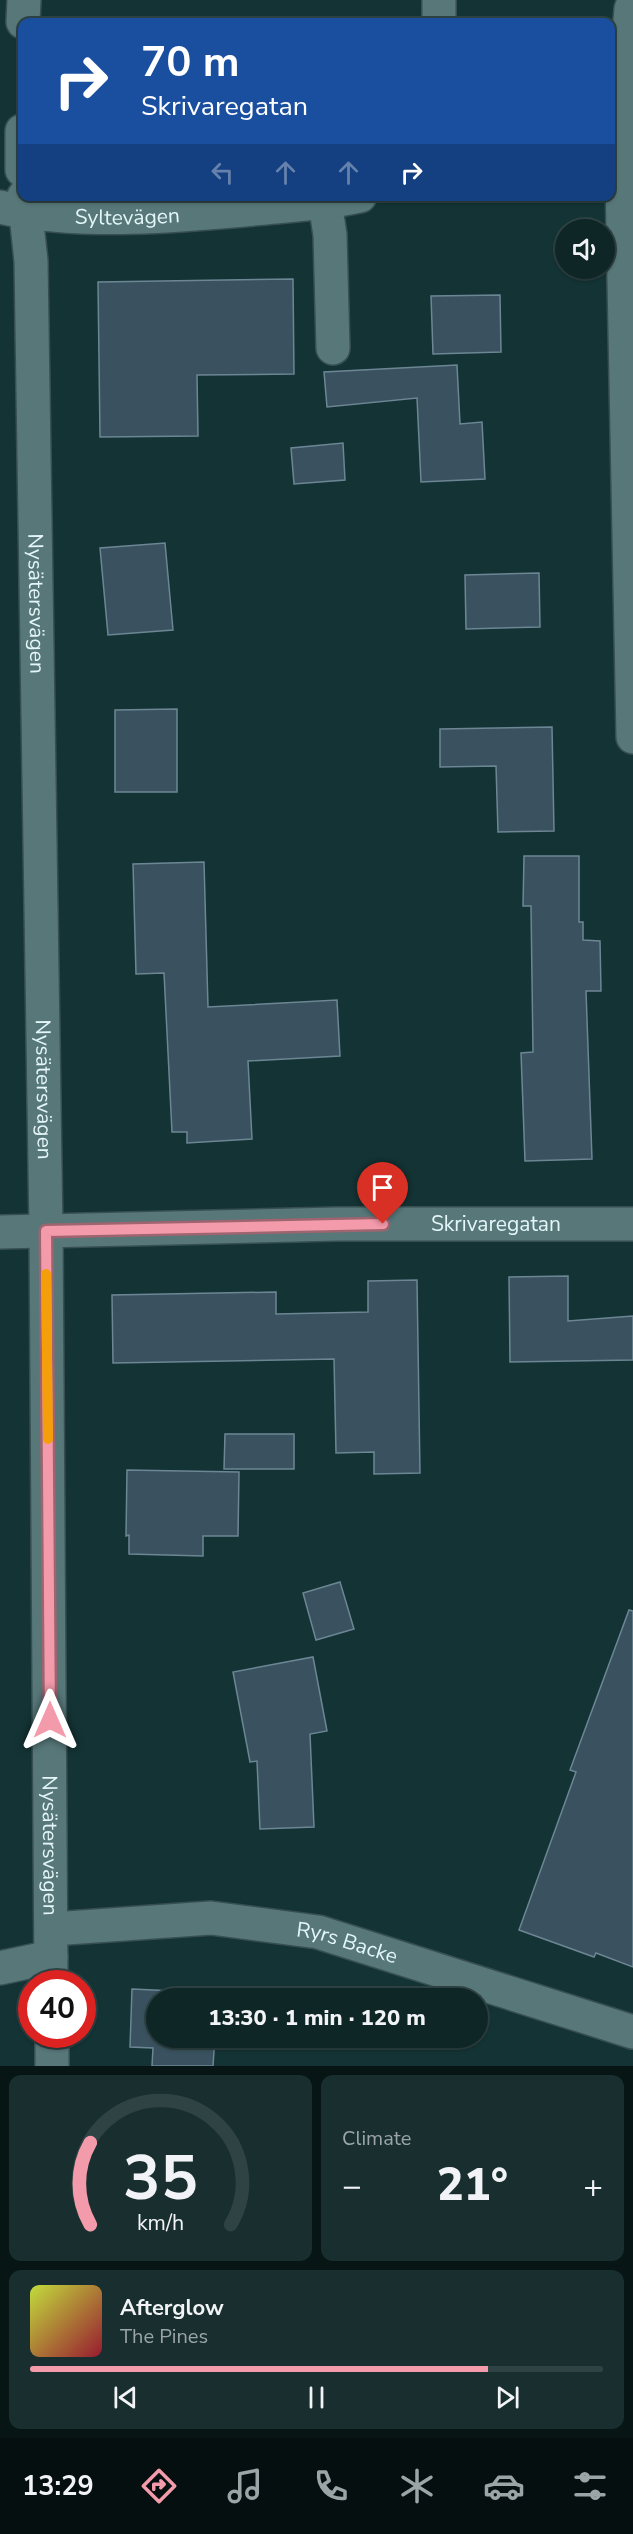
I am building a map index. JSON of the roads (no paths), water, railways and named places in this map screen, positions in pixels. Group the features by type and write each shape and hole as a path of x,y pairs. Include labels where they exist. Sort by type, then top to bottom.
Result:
{"street":[{"path":"23,18 24,0"},
{"path":"439,0 440,18"},
{"path":"633,4 621,128 630,477 633,737"},
{"name":"Syltevägen","path":"16,205 71,217 210,214 331,201"},
{"path":"325,202 330,235 333,348"},
{"name":"Nysätersvägen","path":"16,205 31,261 46,1231 51,1956"},
{"name":"Skrivaregatan","path":"0,1232 337,1224 633,1224"},
{"name":"Ryrs Backe","path":"0,1968 211,1917 318,1932 633,2032"},
{"path":"51,2048 52,2066"}]}
